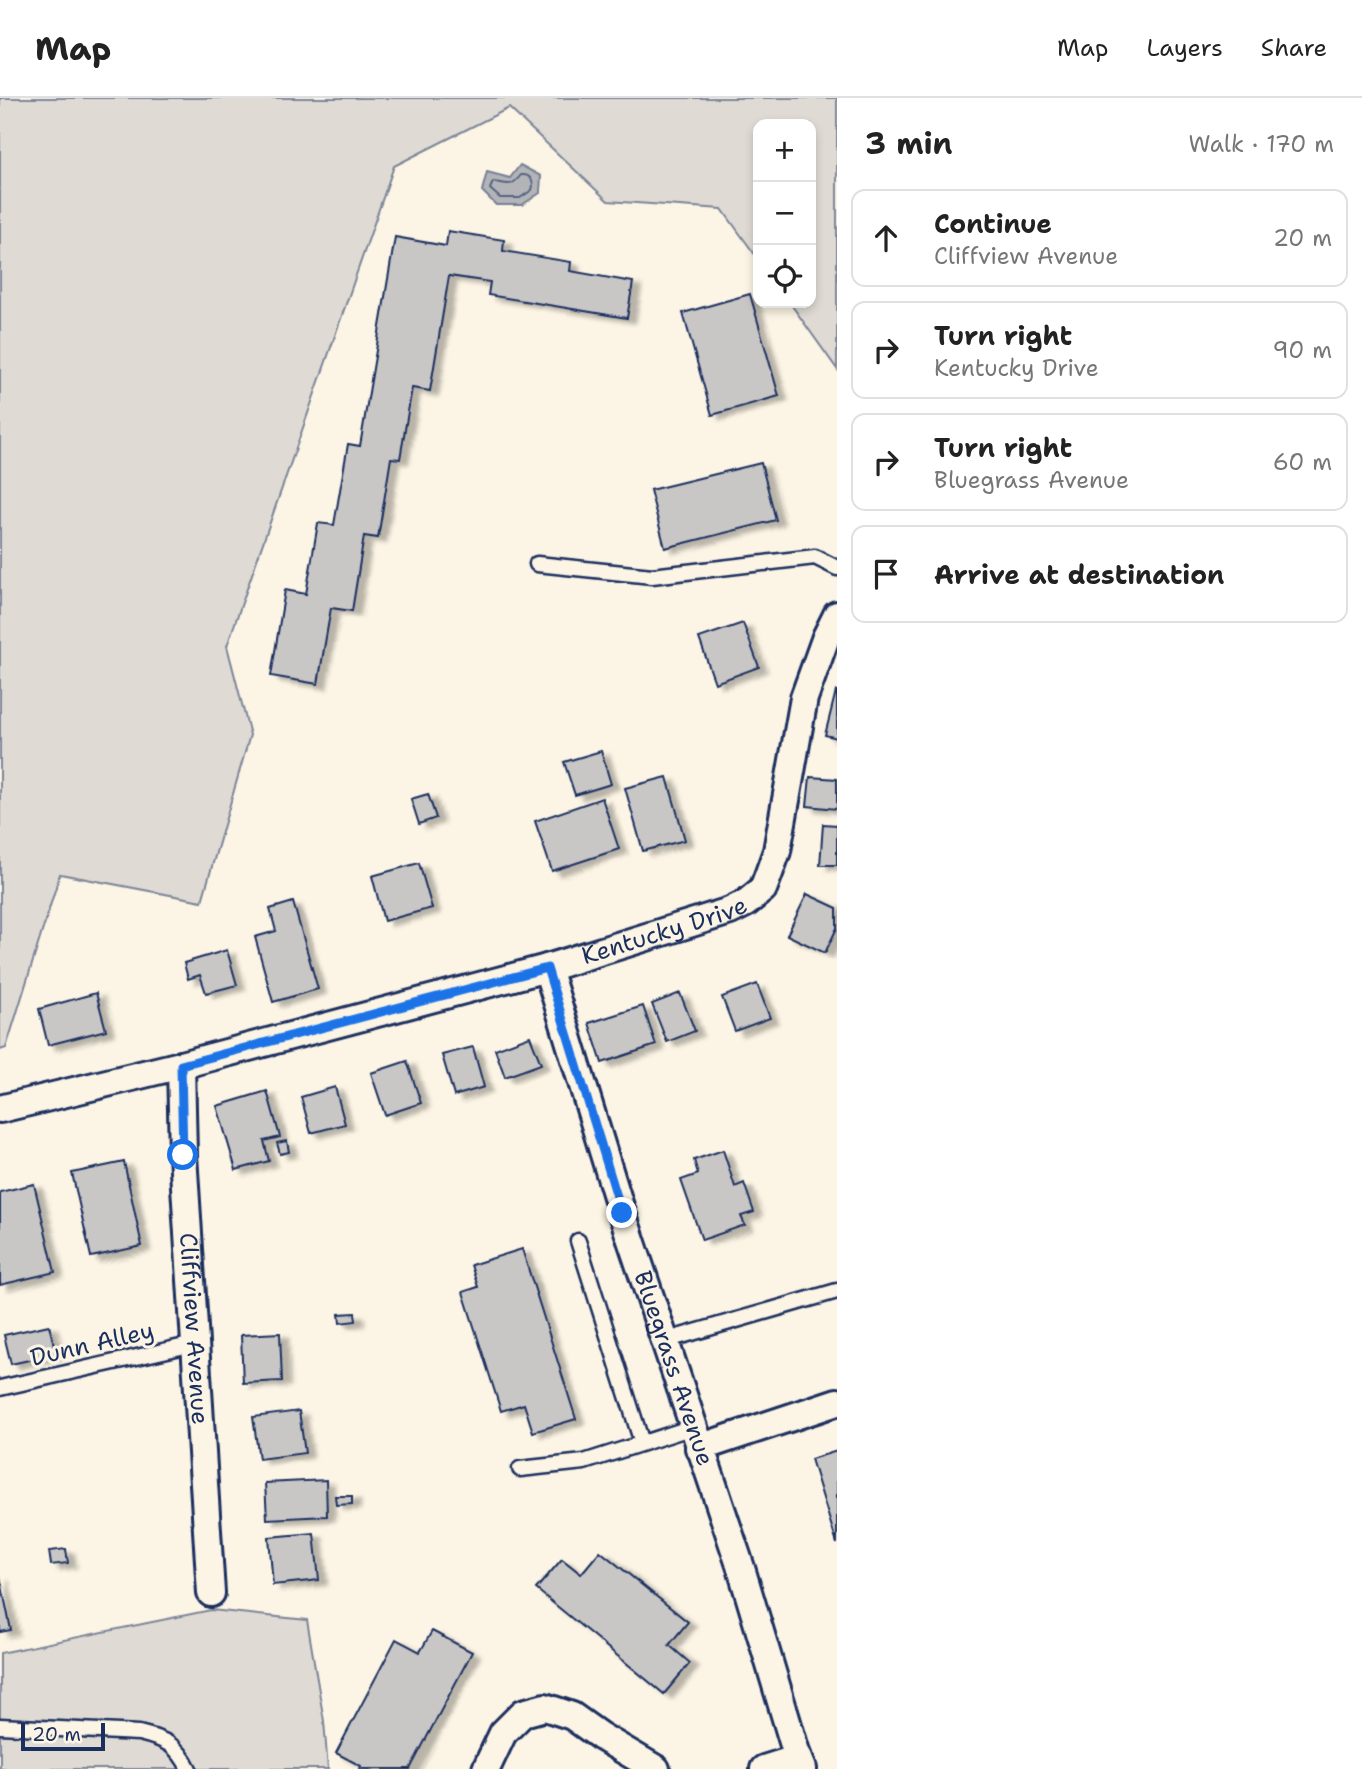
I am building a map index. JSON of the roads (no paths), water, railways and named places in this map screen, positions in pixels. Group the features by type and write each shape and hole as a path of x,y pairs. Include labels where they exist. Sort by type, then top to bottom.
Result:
{"street":[{"name":"Kentucky Drive","path":"0,1109 181,1065 547,968 730,911 746,903 763,889 777,851 804,698 837,615"},
{"name":"Bluegrass Avenue","path":"547,968 622,1213 741,1568 801,1763"},
{"name":"Cliffview Avenue","path":"181,1065 183,1155 211,1593"},
{"path":"696,1437 837,1402"},
{"path":"486,1769 503,1733 523,1713 545,1707 572,1716 656,1769"},
{"path":"764,1769 801,1763"}],"lane":[{"path":"537,564 652,576 815,557 837,568"},
{"path":"578,1241 642,1443"},
{"path":"664,1341 837,1291"},
{"name":"Dunn Alley","path":"0,1388 194,1344"},
{"path":"520,1469 584,1462 642,1443 696,1437"},
{"path":"0,1726 139,1733 161,1738 175,1747 189,1769"}],"water":[{"path":"520,165 541,176 540,193 522,205 496,205 482,191 487,172 510,178"}]}
